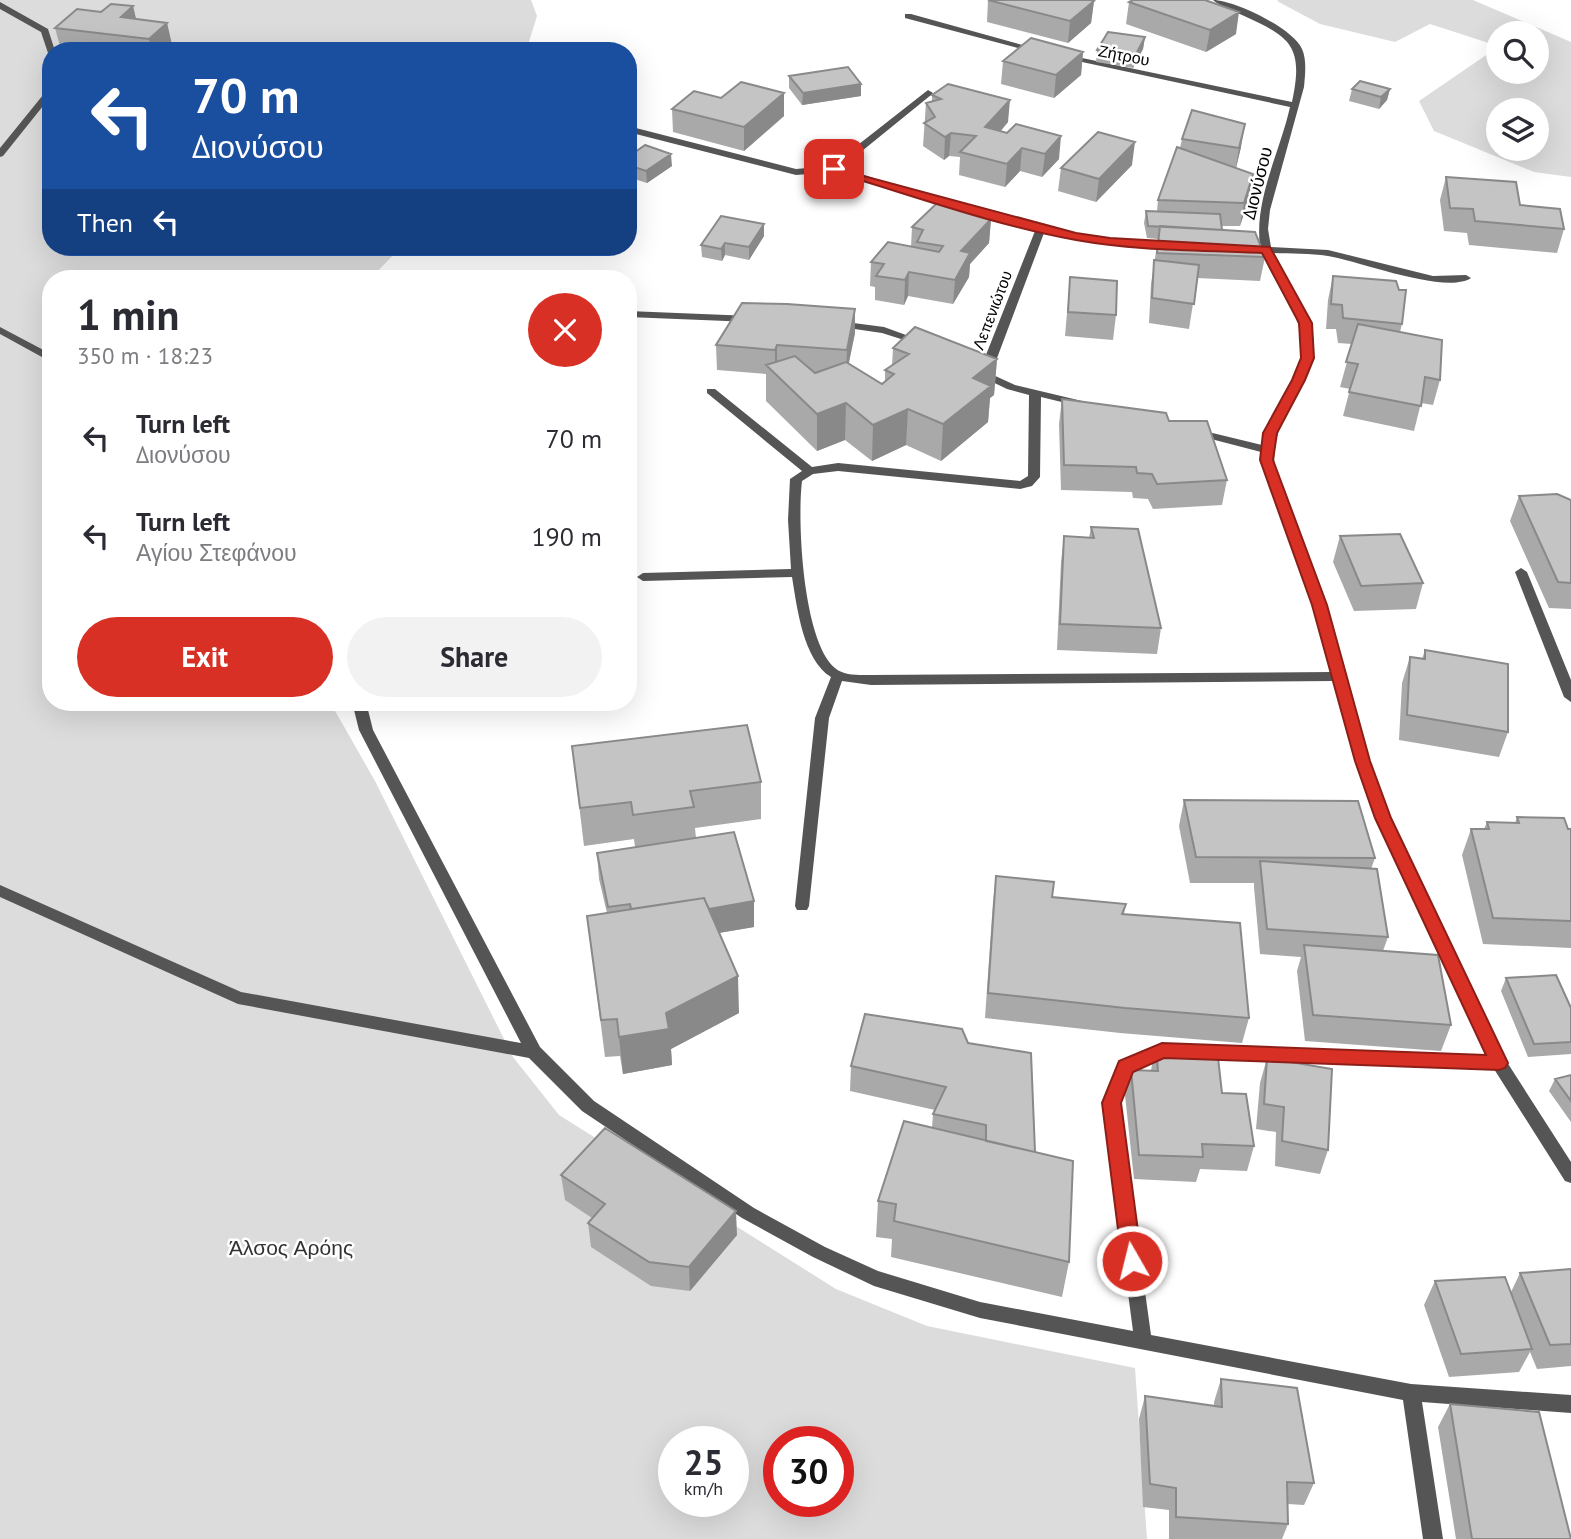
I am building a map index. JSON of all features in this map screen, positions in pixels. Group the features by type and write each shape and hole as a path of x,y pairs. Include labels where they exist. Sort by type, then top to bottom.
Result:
{"street":[{"name":"Διονύσου","path":"1217,0 1271,27 1296,44 1300,64 1295,105 1265,213 1259,249 1300,310 1306,323 1308,346 1304,369 1270,433 1266,450"},
{"path":"0,5 45,31 48,42"},
{"name":"Ζήτρου","path":"908,16 1087,64 1295,105"},
{"path":"834,169 928,93"},
{"path":"0,154 42,101"},
{"path":"637,131 796,172 834,169 1041,229 1110,242 1186,246"},
{"name":"Λεπενιώτου","path":"1035,393 1011,387 979,372 1041,229"},
{"path":"1259,249 1328,253 1433,279 1466,278"},
{"path":"637,314 769,320"},
{"path":"823,323 884,331 933,348"},
{"path":"0,330 42,354"},
{"path":"711,391 810,471"},
{"path":"1094,407 1035,393 1034,477 1028,483 1020,485 838,467 810,471 796,479 793,491 799,573 810,637 822,663 838,675 871,680 1341,676"},
{"path":"1187,430 1266,450 1275,489 1320,605 1363,761 1383,818 1499,1063 1571,1176"},
{"path":"1521,572 1571,697"},
{"path":"643,577 799,573"},
{"path":"802,906 822,718 838,675"},
{"path":"361,711 366,730 534,1052 588,1106 748,1213 863,1273 970,1308 1411,1394 1571,1404"},
{"path":"0,891 238,998 534,1052"},
{"path":"1143,1340 1111,1103 1125,1067 1162,1050 1499,1063"},
{"path":"1411,1394 1433,1539"}],"green space":[{"name":"Άλσος Αρόης","path":"0,0 531,0 537,16 529,42 42,42 42,256 392,256 379,270 42,270 42,711 335,711 375,781 513,1057 559,1115 836,1289 927,1326 1135,1368 1147,1539 0,1539"},
{"path":"1473,0 1522,21 1486,21 1486,42 1430,24 1395,42 1320,24 1277,1"},
{"path":"1549,33 1571,42 1571,177 1534,172 1507,161 1549,161 1549,98 1486,98 1486,152 1434,131 1419,101 1486,55 1486,84 1549,84"}],"building":[{"path":"988,0 1091,0 1094,1 1070,21"},
{"path":"1205,0 1239,12 1210,30 1129,2"},
{"path":"111,4 133,6 121,17 167,23 149,39 55,28 77,9 101,12"},
{"path":"1108,32 1145,37 1135,56 1097,50"},
{"path":"1031,38 1083,52 1056,75 1003,61"},
{"path":"848,67 861,84 803,93 789,76"},
{"path":"1360,81 1390,89 1381,97 1352,89"},
{"path":"741,82 784,93 744,127 672,109 694,91 721,98"},
{"path":"948,84 1010,100 985,127 1007,133 1016,124 1061,136 1045,154 1022,148 1007,164 960,152 976,136 951,133 945,137 924,123 935,117 926,103 941,99 932,95"},
{"path":"1192,110 1245,124 1239,148 1182,139"},
{"path":"1098,132 1135,142 1099,179 1061,168"},
{"path":"645,145 671,154 646,171 637,168 637,151"},
{"path":"1177,147 1253,174 1244,203 1158,200"},
{"path":"1446,177 1516,182 1520,205 1560,209 1564,229 1475,221 1473,209 1450,208"},
{"path":"937,203 991,219 961,251 970,253 955,280 909,272 905,280 876,276 884,264 871,262 888,242 939,252 943,246 917,242 923,230 912,227"},
{"path":"1146,211 1220,214 1222,230 1148,226"},
{"path":"721,216 764,224 749,247 725,243 721,249 701,245"},
{"path":"1160,226 1255,232 1265,257 1157,253"},
{"path":"1154,260 1199,265 1194,304 1152,298"},
{"path":"1333,276 1396,281 1399,290 1406,290 1402,324 1343,318 1342,305 1331,304"},
{"path":"1070,277 1117,281 1116,315 1068,312"},
{"path":"742,303 855,309 847,350 777,345 775,350 716,345"},
{"path":"1358,324 1442,340 1440,380 1425,377 1421,406 1349,392 1358,364 1346,362"},
{"path":"915,327 997,359 973,378 991,386 943,424 908,409 873,425 846,403 817,414 766,365 795,356 815,373 846,362 882,384 894,374 885,370 909,354 893,348"},
{"path":"1062,399 1166,413 1169,421 1207,421 1227,480 1157,484 1152,474 1137,473 1136,467 1064,465"},
{"path":"1557,494 1571,500 1571,583 1558,582 1519,496"},
{"path":"1091,527 1138,529 1161,628 1060,624 1064,536 1094,538"},
{"path":"1400,534 1423,583 1361,586 1340,536"},
{"path":"1425,650 1508,664 1508,732 1407,715 1410,657 1425,659"},
{"path":"747,725 761,782 690,791 694,807 633,815 631,802 580,808 572,746"},
{"path":"1184,800 1358,801 1375,858 1196,857"},
{"path":"1517,817 1564,818 1568,829 1571,829 1571,921 1493,918 1471,829 1489,829 1487,822 1519,823"},
{"path":"734,832 754,901 709,909 704,898 631,909 630,904 608,907 597,853"},
{"path":"1260,861 1377,869 1388,937 1267,929"},
{"path":"996,876 1054,882 1052,897 1126,904 1122,914 1240,923 1249,1018 988,993"},
{"path":"704,898 738,976 666,1013 669,1029 619,1037 617,1019 601,1020 587,916"},
{"path":"1304,945 1438,955 1451,1025 1313,1015"},
{"path":"1556,975 1571,1008 1571,1042 1534,1044 1506,978"},
{"path":"865,1014 962,1029 968,1043 1031,1053 1035,1152 986,1141 986,1125 933,1114 946,1087 851,1066"},
{"path":"1156,1047 1217,1049 1222,1093 1246,1094 1254,1146 1202,1144 1203,1157 1139,1155 1131,1070 1158,1071"},
{"path":"1267,1058 1332,1069 1328,1150 1282,1141 1284,1107 1264,1104"},
{"path":"1571,1075 1571,1101 1555,1079"},
{"path":"904,1121 1073,1161 1069,1262 894,1221 896,1204 878,1201"},
{"path":"605,1128 736,1211 689,1267 649,1262 588,1223 605,1204 561,1175"},
{"path":"1571,1269 1571,1344 1550,1345 1520,1273"},
{"path":"1505,1277 1532,1349 1461,1354 1435,1281"},
{"path":"1221,1379 1297,1388 1314,1483 1287,1482 1288,1524 1176,1517 1176,1488 1150,1484 1145,1396 1222,1407"},
{"path":"1450,1404 1539,1412 1571,1539 1472,1539"}],"route":[{"path":"834,169 1031,227 1076,237 1110,242 1266,249 1306,323 1308,346 1304,369 1270,433 1267,460 1275,489 1320,605 1363,761 1383,818 1499,1063 1162,1050 1125,1067 1111,1103 1132,1261"}]}
